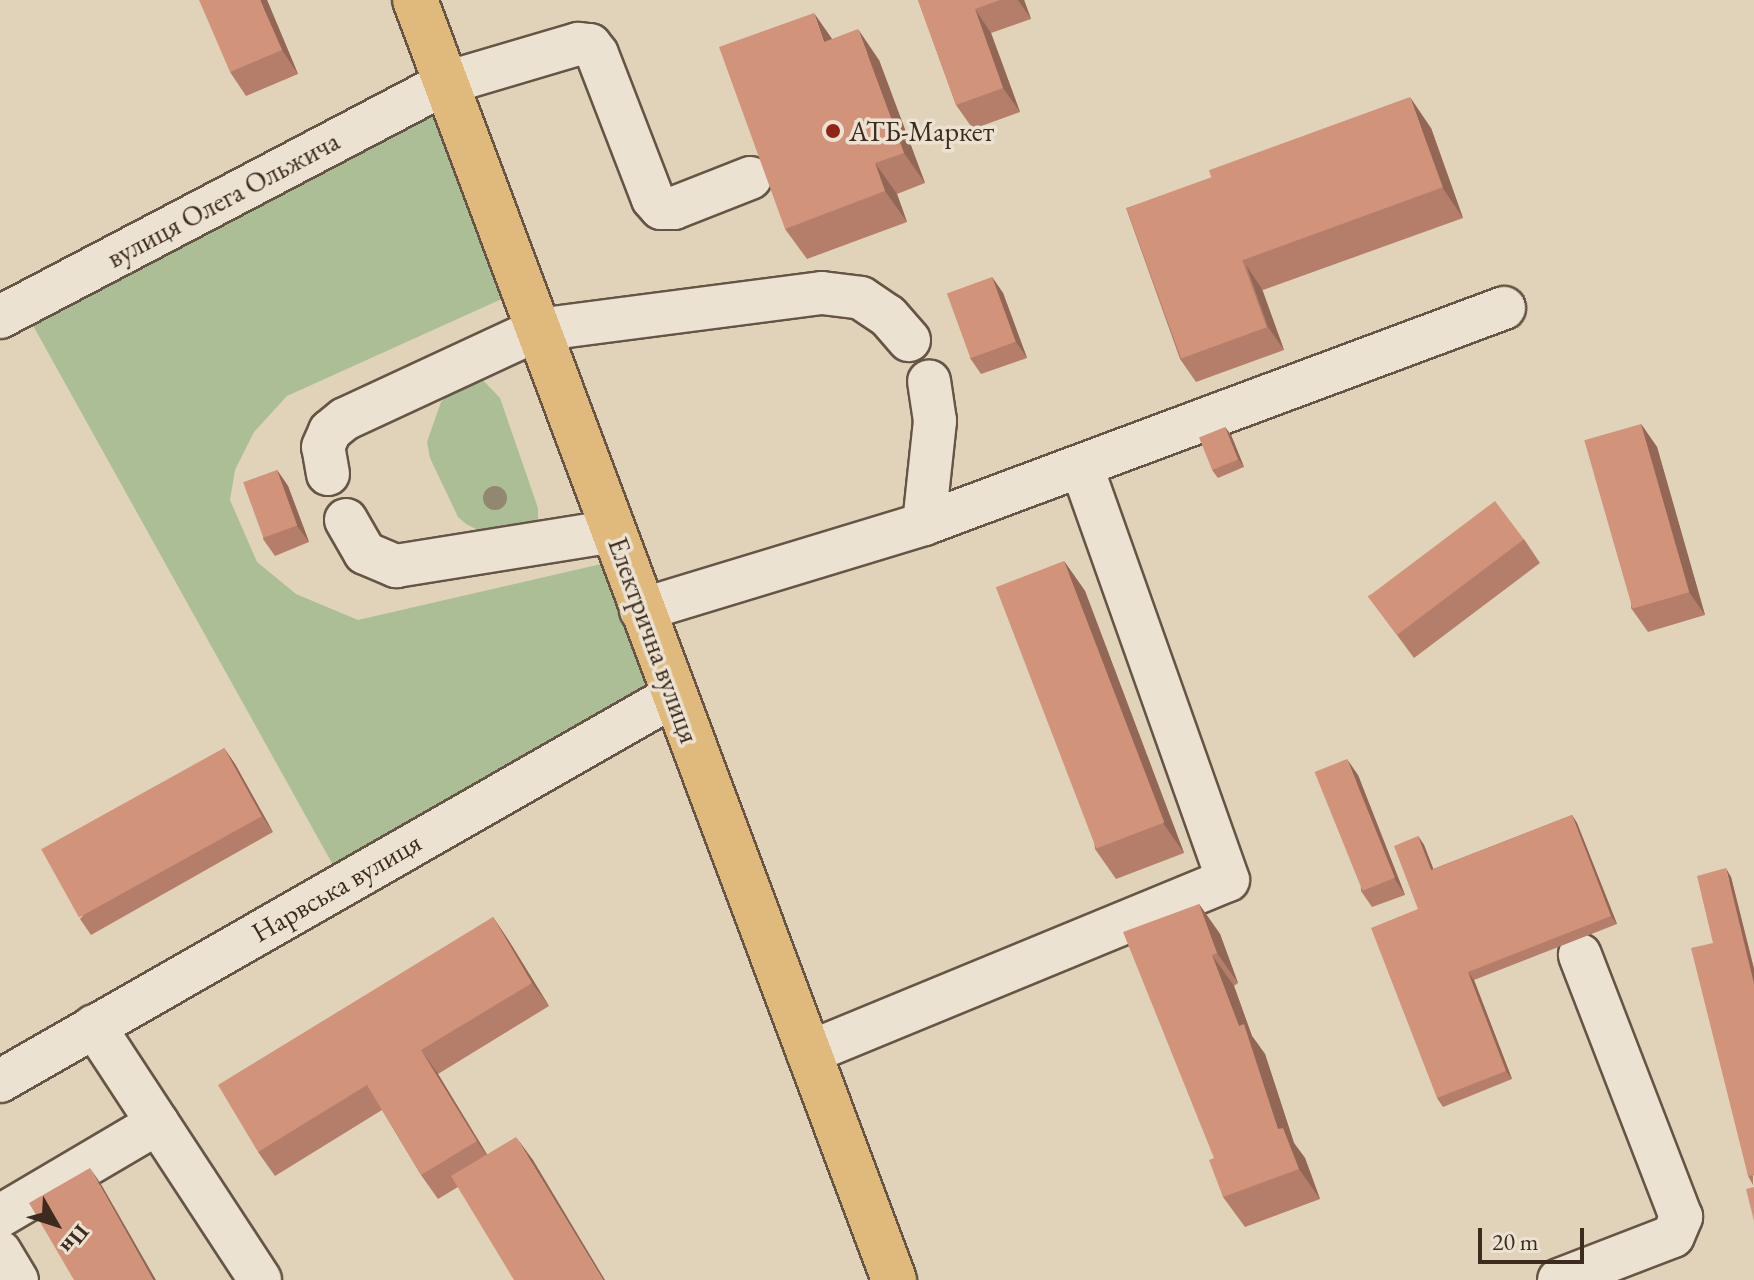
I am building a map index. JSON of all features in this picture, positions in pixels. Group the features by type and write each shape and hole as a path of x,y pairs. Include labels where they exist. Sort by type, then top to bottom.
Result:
{"main road":[{"name":"Електрична вулиця","path":"415,0 894,1280"}],"street":[{"name":"вулиця Олега Ольжича","path":"0,317 446,83 590,45 661,208 674,208 750,178"},
{"path":"328,474 323,447 330,431 345,419 537,330 822,293 861,298 888,316 909,340"},
{"path":"641,610 924,524 1504,308"},
{"path":"924,524 935,421 929,381"},
{"path":"808,1053 1228,880 1081,466"},
{"path":"346,520 365,553 396,566 614,531"},
{"name":"Нарвська вулиця","path":"0,1081 673,696"},
{"path":"1559,1280 1673,1236 1681,1217 1580,955"},
{"path":"94,1026 260,1280"},
{"path":"0,1216 158,1123"},
{"path":"0,1252 17,1280"}],"green space":[{"path":"446,83 524,289 287,396 254,432 235,470 230,500 257,562 296,594 358,620 623,559 673,696 343,883 21,304"},
{"path":"480,377 500,398 538,508 538,527 486,534 466,524 458,517 430,458 427,442 441,402 460,384"}],"building":[{"path":"199,0 260,0 282,50 230,72"},
{"path":"918,0 1000,0 975,9 1003,88 956,105"},
{"name":"АТБ-Маркет","path":"814,13 824,42 858,29 904,153 875,163 885,191 785,229 719,47"},
{"path":"1410,97 1443,187 1242,260 1209,170"},
{"path":"1212,177 1267,327 1181,358 1126,208"},
{"path":"992,277 1016,342 970,358 947,293"},
{"path":"1641,424 1689,592 1633,608 1584,440"},
{"path":"1225,427 1238,459 1212,470 1199,437"},
{"path":"277,470 297,525 263,538 243,482"},
{"path":"1495,501 1524,539 1397,635 1368,597"},
{"path":"1064,561 1164,822 1096,849 996,587"},
{"path":"224,748 262,816 79,918 41,849"},
{"path":"1347,759 1395,878 1362,891 1315,772"},
{"path":"1572,815 1611,916 1468,972 1506,1071 1437,1098 1371,928 1418,909 1394,846 1418,836 1431,870"},
{"path":"1726,868 1754,984 1754,1175 1748,1176 1691,948 1713,943 1697,876"},
{"path":"1199,904 1217,953 1212,955 1239,1026 1244,1024 1278,1129 1283,1128 1299,1169 1223,1197 1209,1160 1214,1158 1123,932"},
{"path":"493,917 532,983 421,1050 477,1141 421,1175 367,1085 258,1152 218,1085"},
{"path":"516,1137 603,1280 514,1280 451,1176"},
{"path":"90,1168 153,1280 74,1280 29,1203"},
{"path":"1754,1187 1754,1221 1746,1189"}],"place":[{"name":"АТБ-Маркет","path":"833,131"}]}
